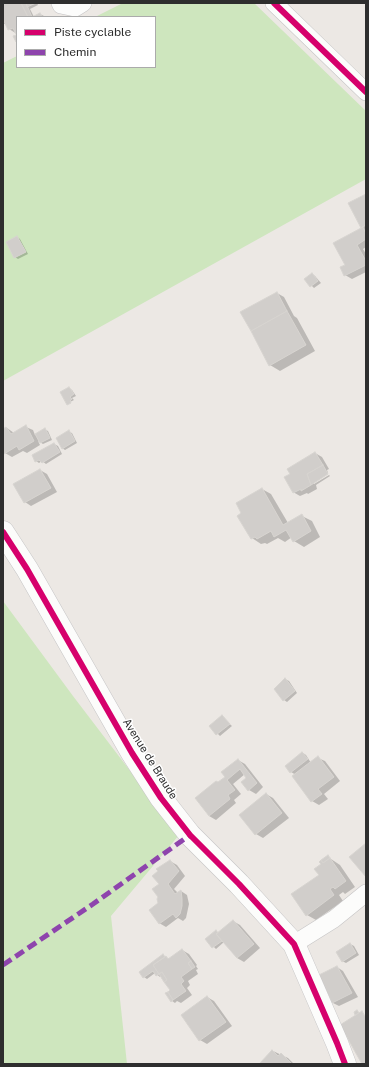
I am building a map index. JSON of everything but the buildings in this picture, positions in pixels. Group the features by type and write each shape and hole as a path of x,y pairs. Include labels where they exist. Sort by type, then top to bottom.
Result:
{"street":[{"path":"60,3 75,8 83,3"},
{"path":"274,3 366,92"},
{"name":"Avenue de Braude","path":"3,532 28,569 132,753 161,798 190,835 239,884 294,944 338,1043 345,1064"},
{"path":"294,944 334,919 366,893"}],"green space":[{"path":"123,3 254,3 366,111 366,179 3,381 3,63 16,56 16,68 156,68 156,16 97,16"},
{"path":"3,601 179,835 111,916 127,1064 3,1064"}],"marked path":[{"path":"3,965 93,904 190,835"}],"cycle path":[{"path":"274,3 366,92"},
{"path":"3,532 27,569 132,753 161,798 190,835 239,884 294,944 345,1064"}]}
